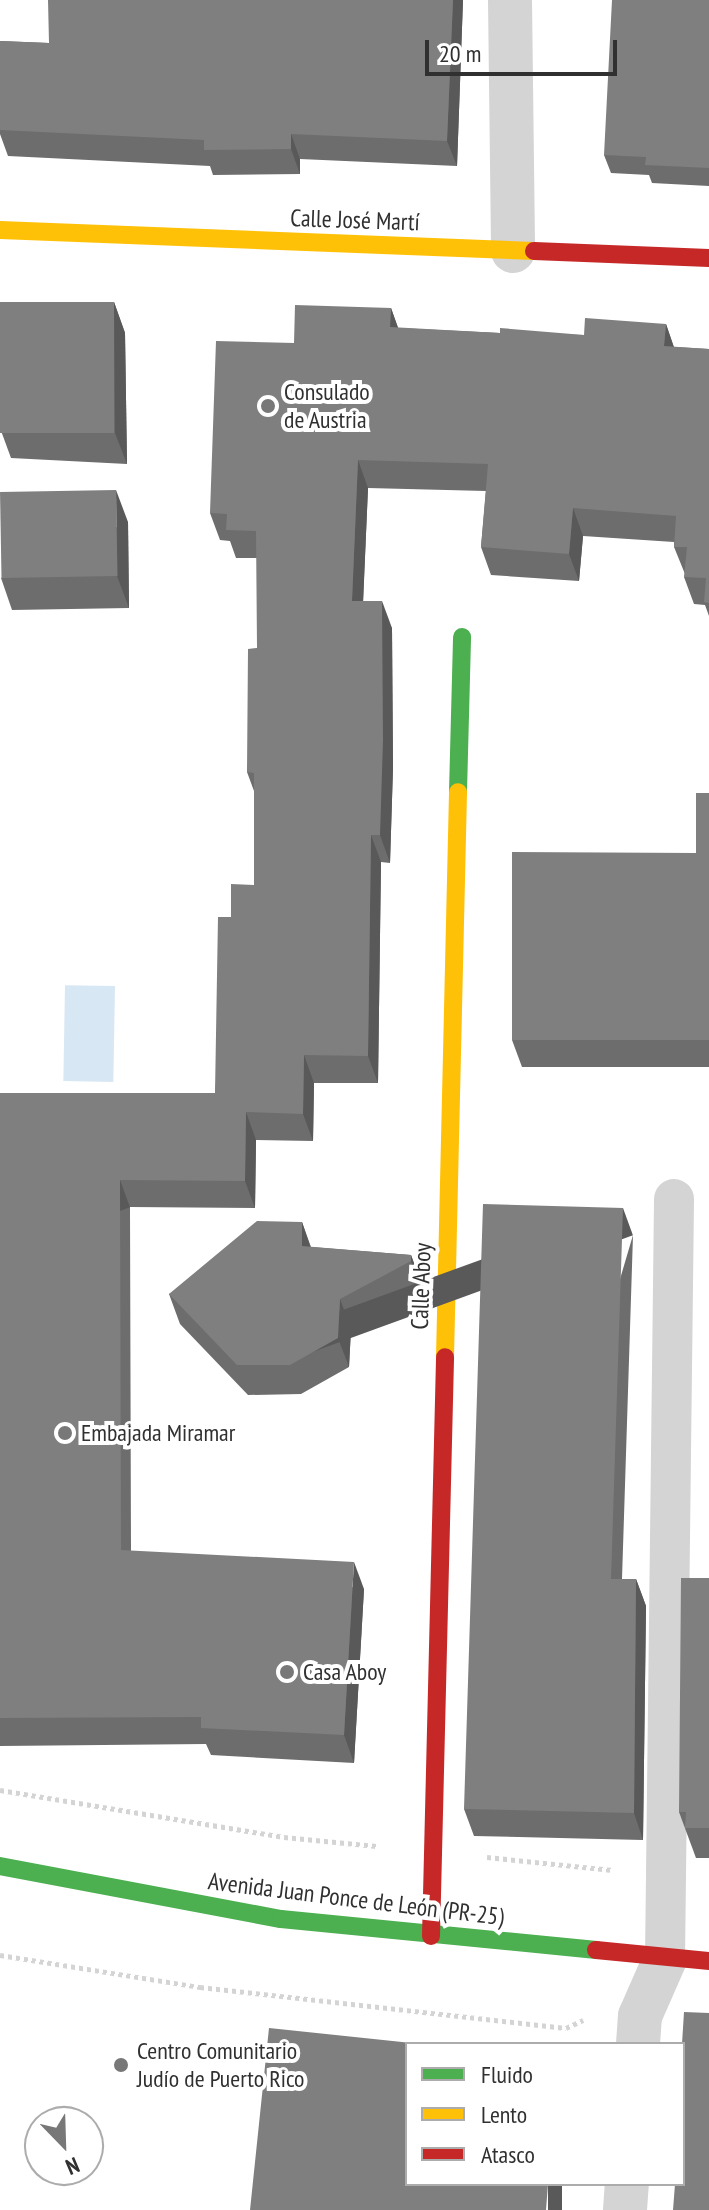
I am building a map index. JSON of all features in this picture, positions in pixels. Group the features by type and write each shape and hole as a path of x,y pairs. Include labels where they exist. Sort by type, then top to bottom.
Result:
{"street":[{"path":"510,0 513,251"},
{"name":"Calle José Martí","path":"0,230 709,258"},
{"name":"Calle Aboy","path":"431,1936 430,1851 462,637"},
{"name":"Avenida Juan Ponce de León (PR-25)","path":"0,1866 281,1919 709,1961"},
{"path":"639,2030 665,1959"},
{"path":"625,2210 627,2186"}],"lane":[{"path":"665,1959 674,1199"}],"path":[{"path":"0,1790 284,1837 664,1873"},
{"path":"0,1955 200,1987 566,2028 587,2018 639,2030"}],"water":[{"path":"65,985 115,986 113,1082 63,1081"}],"building":[{"path":"48,0 453,0 447,141 291,134 291,149 204,150 204,140 0,130 0,41 49,43"},
{"path":"612,0 709,0 709,168 645,165 646,157 604,155"},
{"path":"0,302 114,302 114,433 0,433"},
{"path":"295,305 391,308 390,327 500,333 500,328 584,335 585,318 666,324 664,346 709,349 709,603 704,602 706,578 684,577 687,547 674,547 676,516 573,508 569,554 481,547 488,464 358,460 352,601 382,601 383,741 380,835 371,835 368,1056 304,1055 303,1114 246,1112 245,1181 120,1180 121,1550 354,1562 344,1735 201,1728 201,1717 0,1718 0,1093 215,1093 218,917 231,917 231,884 254,885 254,773 247,772 248,649 257,648 256,531 226,530 227,514 210,513 216,341 294,343"},
{"path":"116,490 118,576 2,578 0,492"},
{"path":"696,793 709,793 709,1040 512,1040 512,852 696,853"},
{"path":"483,1204 623,1208 611,1579 636,1579 634,1813 464,1809"},
{"path":"257,1221 302,1222 302,1246 411,1255 411,1261 340,1299 338,1338 290,1365 237,1365 169,1294"},
{"path":"681,1578 709,1578 709,1828 685,1828 686,1812 679,1812"},
{"path":"684,2012 709,2013 709,2210 673,2210 675,2186 685,2186 685,2042 682,2042"},
{"path":"269,2028 405,2042 405,2186 548,2186 546,2210 250,2210"}],"traffic: fast":[{"path":"458,792 462,637"},
{"path":"0,1866 281,1919 596,1950"}],"traffic: slow":[{"path":"0,230 534,251"},
{"path":"445,1357 458,792"}],"traffic: jam":[{"path":"534,251 709,258"},
{"path":"431,1936 445,1357"},
{"path":"596,1950 709,1961"}],"place":[{"name":"Consulado de Austria","path":"268,406"},
{"name":"Embajada Miramar","path":"65,1433"},
{"name":"Casa Aboy","path":"287,1672"},
{"name":"Centro Comunitario Judío de Puerto Rico","path":"121,2065"}]}
